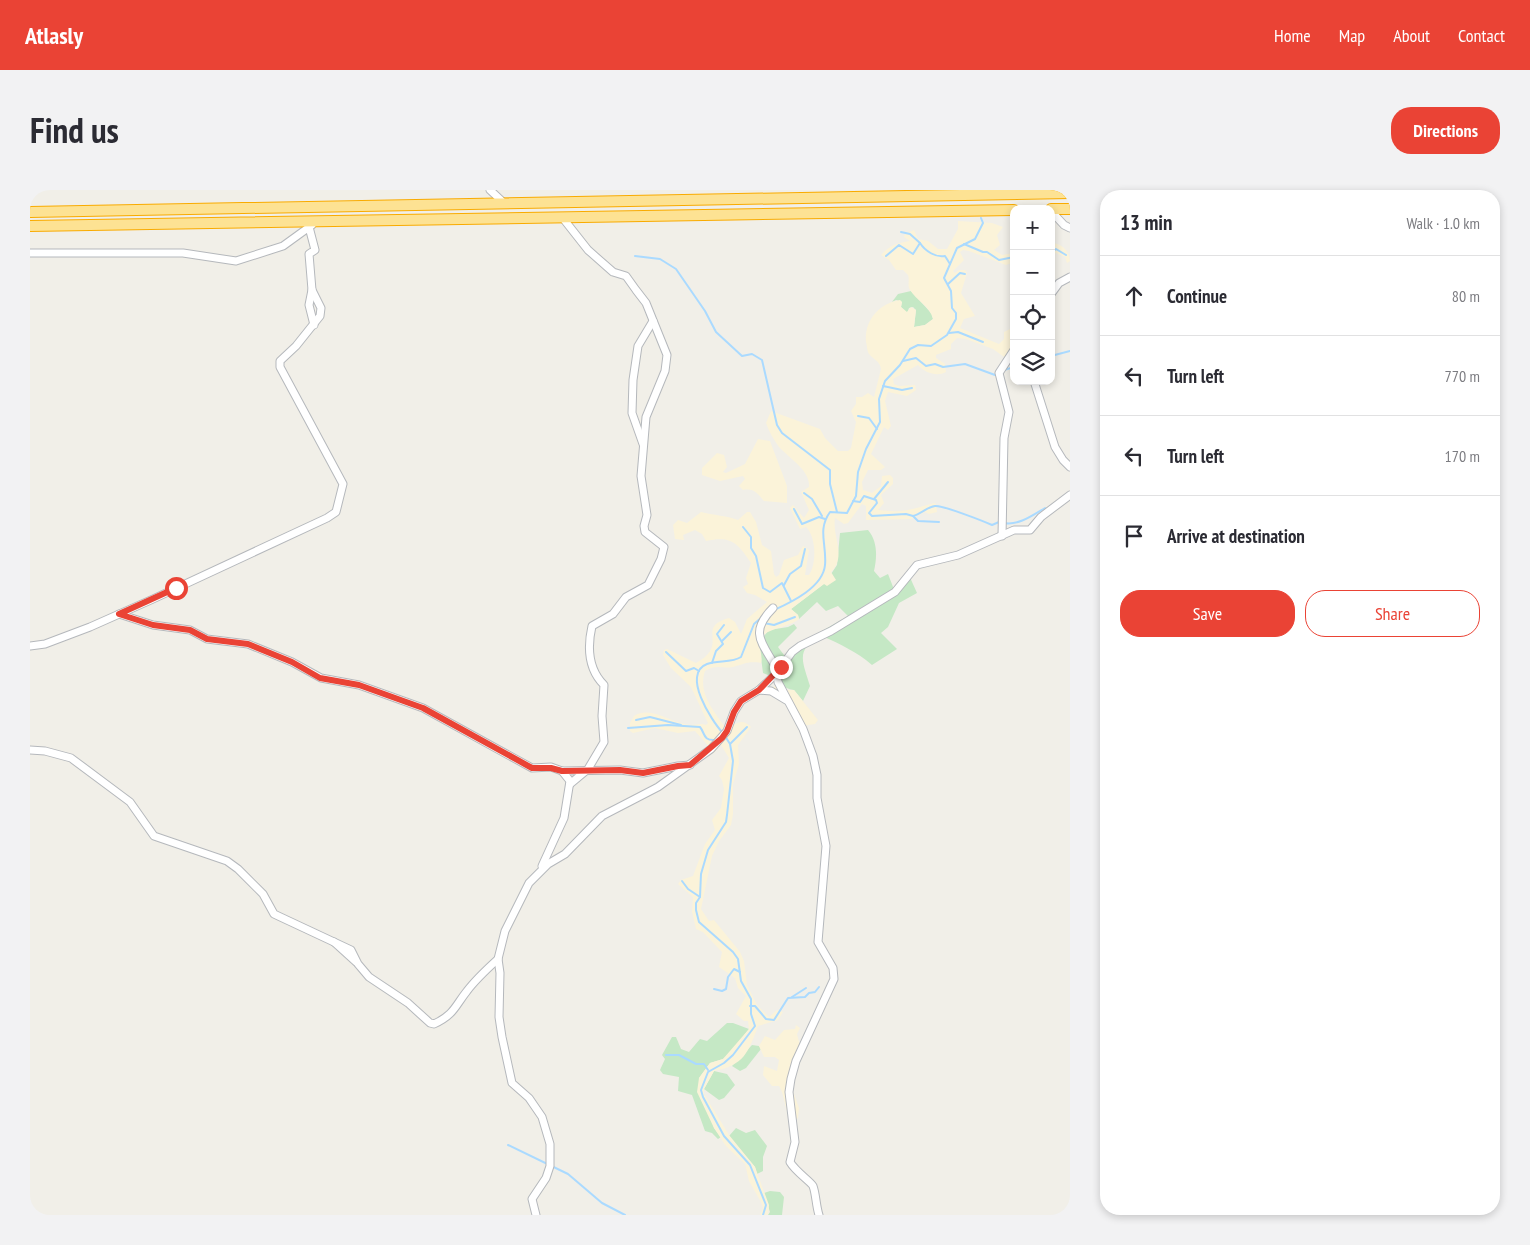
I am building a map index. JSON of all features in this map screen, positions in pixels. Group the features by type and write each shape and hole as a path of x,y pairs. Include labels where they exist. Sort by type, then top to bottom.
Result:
{"highway":[{"path":"30,212 859,194 993,195 1070,193"},
{"path":"1055,210 1070,209"},
{"path":"30,226 313,224 562,217 1010,210"}],"street":[{"path":"490,190 504,203"},
{"path":"1055,215 1064,225 1070,228"},
{"path":"562,217 588,250 613,272 626,276 646,303 667,355 658,389 648,408 641,476 647,515 644,526 645,532 664,547 661,559 648,585 626,597 613,614 592,626 589,642 590,658 596,677 604,685 602,716 604,742 588,769 570,784"},
{"path":"30,253 183,253 236,261 283,246 313,224"},
{"path":"313,224 315,250 309,254 312,290 309,304 314,325"},
{"path":"1055,288 1059,283 1070,277"},
{"path":"30,646 45,644 104,622 327,518 336,512 342,484 280,368 280,361 296,346 320,316 321,308 312,290"},
{"path":"644,447 632,413 633,380 638,346 653,320"},
{"path":"1002,536 1004,438 1009,412 999,373 1010,356"},
{"path":"1035,385 1056,447 1063,460 1070,467"},
{"path":"530,883 548,864 566,854 602,816 658,787 690,765 722,738 741,701 759,690 777,672 792,652 800,646 831,631 895,592 908,572 916,565 958,555 1014,530 1030,530 1041,517 1070,495"},
{"path":"773,608 762,619 759,634 777,672 776,678 806,738 817,775 817,798 826,846 818,942 833,968 834,979 796,1061 789,1086 795,1142 790,1162 802,1178 809,1181 813,1186 818,1215"},
{"path":"119,614 153,625 190,630 207,639 248,644 292,662 320,678 359,685 423,708 454,727 469,732 532,768 551,768 562,771 588,769 643,773 690,765"},
{"path":"759,690 777,694 790,703"},
{"path":"30,750 45,751 71,758 130,802 154,836 227,861 238,869 263,894 274,914 351,950 358,964 368,977 408,1002 434,1024 445,1019 456,1009 466,993 498,959"},
{"path":"536,1215 532,1199 546,1178 550,1166 550,1144 542,1117 529,1098 512,1083 499,1017 500,973 498,959 505,932 530,883 546,860 556,832 564,818 570,784 569,778 562,771"}],"green space":[{"path":"911,291 932,314 933,319 925,325 914,327 916,310 913,307 909,308 907,313 901,307 902,302 896,300 892,302 898,294"},
{"path":"868,530 874,540 876,550 874,571 880,578 888,574 895,592 908,573 917,593 899,603 888,627 881,633 897,649 872,665 842,645 822,636 807,646 804,651 803,663 810,686 803,701 794,690 763,673 759,642 769,630 788,627 794,624 797,628 778,647 787,659 803,642 848,616 838,606 826,611 817,602 799,619 798,615 791,609 825,583 837,565 840,533"},
{"path":"727,1023 733,1023 749,1029 732,1051 723,1059 710,1063 699,1078 714,1128 721,1137 718,1139 712,1133 705,1131 692,1095 678,1091 679,1077 663,1074 660,1070 665,1059 662,1055 672,1037 676,1037 681,1049 689,1052 700,1039 707,1041"},
{"path":"752,1045 759,1046 761,1049 746,1068 740,1071 732,1066"},
{"path":"714,1071 727,1074 735,1085 724,1098 719,1100 704,1089"},
{"path":"736,1128 746,1133 755,1130 767,1146 763,1157 763,1171 757,1174 755,1167 729,1136"},
{"path":"770,1191 780,1192 784,1197 782,1215 768,1215 770,1212 764,1193"}],"sand":[{"path":"958,221 992,223 1003,227 997,235 1000,245 994,250 1002,255 1010,254 1010,264 1006,265 963,250 960,252 964,260 953,271 955,273 959,270 965,270 967,273 961,293 975,316 964,319 960,328 999,344 1004,339 1004,332 1010,329 1010,355 1007,359 993,349 966,339 957,338 951,344 951,349 936,355 936,358 945,364 946,372 939,374 931,373 918,365 893,379 894,384 899,386 915,385 916,390 907,396 888,392 885,401 891,426 888,430 884,427 871,454 885,467 881,470 868,470 862,482 863,490 872,493 881,486 882,476 890,475 893,478 893,484 881,495 884,503 878,510 907,510 934,503 936,504 937,512 929,514 925,512 911,519 866,520 866,506 862,504 848,523 844,524 835,518 839,553 836,566 831,572 836,580 827,586 824,584 791,609 798,615 799,619 764,634 760,643 761,663 712,668 705,671 703,679 709,703 727,730 742,722 751,727 738,745 739,764 733,784 731,825 719,841 712,856 701,909 709,921 714,920 740,952 744,961 747,985 757,1005 769,1017 777,1010 783,1012 778,1020 758,1026 748,1051 744,1056 732,1065 714,1071 704,1089 704,1094 729,1135 755,1167 769,1205 768,1215 760,1215 763,1208 749,1181 745,1164 726,1146 714,1128 697,1092 699,1078 710,1063 723,1059 749,1029 748,1021 744,1021 736,1014 746,996 738,988 735,978 719,967 722,952 703,932 696,929 692,912 693,897 678,884 681,880 693,876 705,844 715,830 712,820 721,808 724,789 719,776 729,758 721,745 714,753 707,756 711,749 695,731 678,733 655,728 633,733 630,731 630,723 634,716 648,713 684,724 706,725 708,723 691,687 671,668 663,655 664,650 667,649 696,663 706,656 711,649 713,643 712,632 719,622 729,618 735,622 741,634 747,619 767,602 747,593 743,587 748,584 746,578 751,563 737,545 722,539 706,541 702,534 695,530 683,535 684,540 675,539 673,525 678,520 687,523 701,512 738,520 747,512 750,512 756,522 762,545 771,551 776,577 779,575 784,560 798,555 803,546 809,550 805,575 809,575 812,570 814,557 812,537 806,527 800,529 790,508 793,505 804,518 809,510 801,492 809,487 809,481 803,470 779,447 772,436 766,423 771,411 820,429 825,438 838,451 848,451 851,448 856,422 851,411 856,404 856,397 862,397 868,393 874,397 881,369 867,350 866,334 870,320 879,309 900,300 902,302 901,307 907,312 911,307 916,310 914,327 925,325 933,319 929,310 910,290 908,275 903,270 896,270 889,260 881,255 894,245 910,241 904,237 905,234 914,230 918,239 928,241 938,249 947,249 958,229"},
{"path":"1055,243 1065,249 1070,261 1067,263 1065,257 1056,253"},
{"path":"758,439 770,441 787,486 787,503 764,501 753,490 743,490 739,486 745,479 743,476 720,481 702,475 702,468 717,453 724,455 727,467 723,472 726,473 745,464"},
{"path":"778,682 787,690 794,690 818,720 815,724 802,726 789,703 771,691"},
{"path":"796,1025 800,1028 797,1034 801,1049 789,1092 794,1094 799,1108 798,1118 794,1121 786,1108 779,1086 772,1086 763,1075 764,1066 777,1071 779,1060 775,1057 764,1057 759,1046 765,1036 775,1040 784,1030 795,1029"}],"waterway":[{"path":"774,610 806,593 823,573 825,565 824,525 830,512 847,513 856,496 858,472 866,449 880,422 879,399 885,381 900,365 910,349 918,345 931,346 947,335 956,319 956,313 952,308 951,291 944,278 957,248 975,239 983,223 981,218"},
{"path":"901,232 910,234 920,243"},
{"path":"886,256 899,245 913,254 920,243 931,253 945,256 950,264"},
{"path":"964,244 987,252 999,260 1010,258"},
{"path":"1055,250 1066,255"},
{"path":"635,256 660,259 676,269 705,311 716,332 742,356 752,354 762,360 777,425 782,433 830,470 830,484 837,512"},
{"path":"948,284 960,273 965,274"},
{"path":"949,333 958,332 983,342"},
{"path":"1055,355 1070,351"},
{"path":"903,361 916,358 926,366 935,364 943,367 965,364 995,375 998,374"},
{"path":"1004,370 1010,368"},
{"path":"883,386 902,390 912,388"},
{"path":"858,416 869,418 877,429"},
{"path":"874,499 888,482"},
{"path":"804,493 812,499 822,516"},
{"path":"853,501 860,502 864,496 876,500 877,503 869,513 872,516 906,514 913,516 929,508 939,506 992,525 999,522"},
{"path":"1004,523 1015,523 1045,508"},
{"path":"794,509 802,524 819,517 825,519"},
{"path":"913,516 918,521 939,522"},
{"path":"743,527 751,537 751,548 756,556 763,588 770,592 782,583 791,601"},
{"path":"784,585 790,574 801,566 805,549"},
{"path":"722,732 701,698 697,677 700,669 707,664 741,657 754,624 762,617"},
{"path":"764,623 774,625 795,617"},
{"path":"712,663 716,651 723,644 717,634 724,625"},
{"path":"722,641 731,632"},
{"path":"666,652 686,671 694,668 699,671"},
{"path":"636,720 650,717 681,725"},
{"path":"628,728 668,725 700,727 706,738 715,740"},
{"path":"730,744 747,727"},
{"path":"725,736 730,744 733,761 726,822 708,850 701,874 700,897 696,903 696,910 699,922 733,952 738,959 741,981 751,999 751,1014 755,1026 733,1055 724,1063 708,1072 701,1090 724,1136 750,1165 766,1205 763,1215"},
{"path":"682,881 688,889 700,897"},
{"path":"714,989 722,991 726,989 728,977 734,969 740,972"},
{"path":"750,1006 755,1006 766,1019 774,1020 788,998 805,997 809,993 815,992 819,987"},
{"path":"792,997 806,988"},
{"path":"666,1055 679,1055 696,1064 704,1064 708,1070"},
{"path":"508,1145 568,1174 602,1203 625,1215"}],"route":[{"path":"176,588 119,614 153,625 190,630 207,639 248,644 292,662 320,678 359,685 423,708 436,714 454,727 463,729 532,768 551,768 562,771 592,769 652,773 690,765 722,738 741,701 759,690 781,667"}]}
